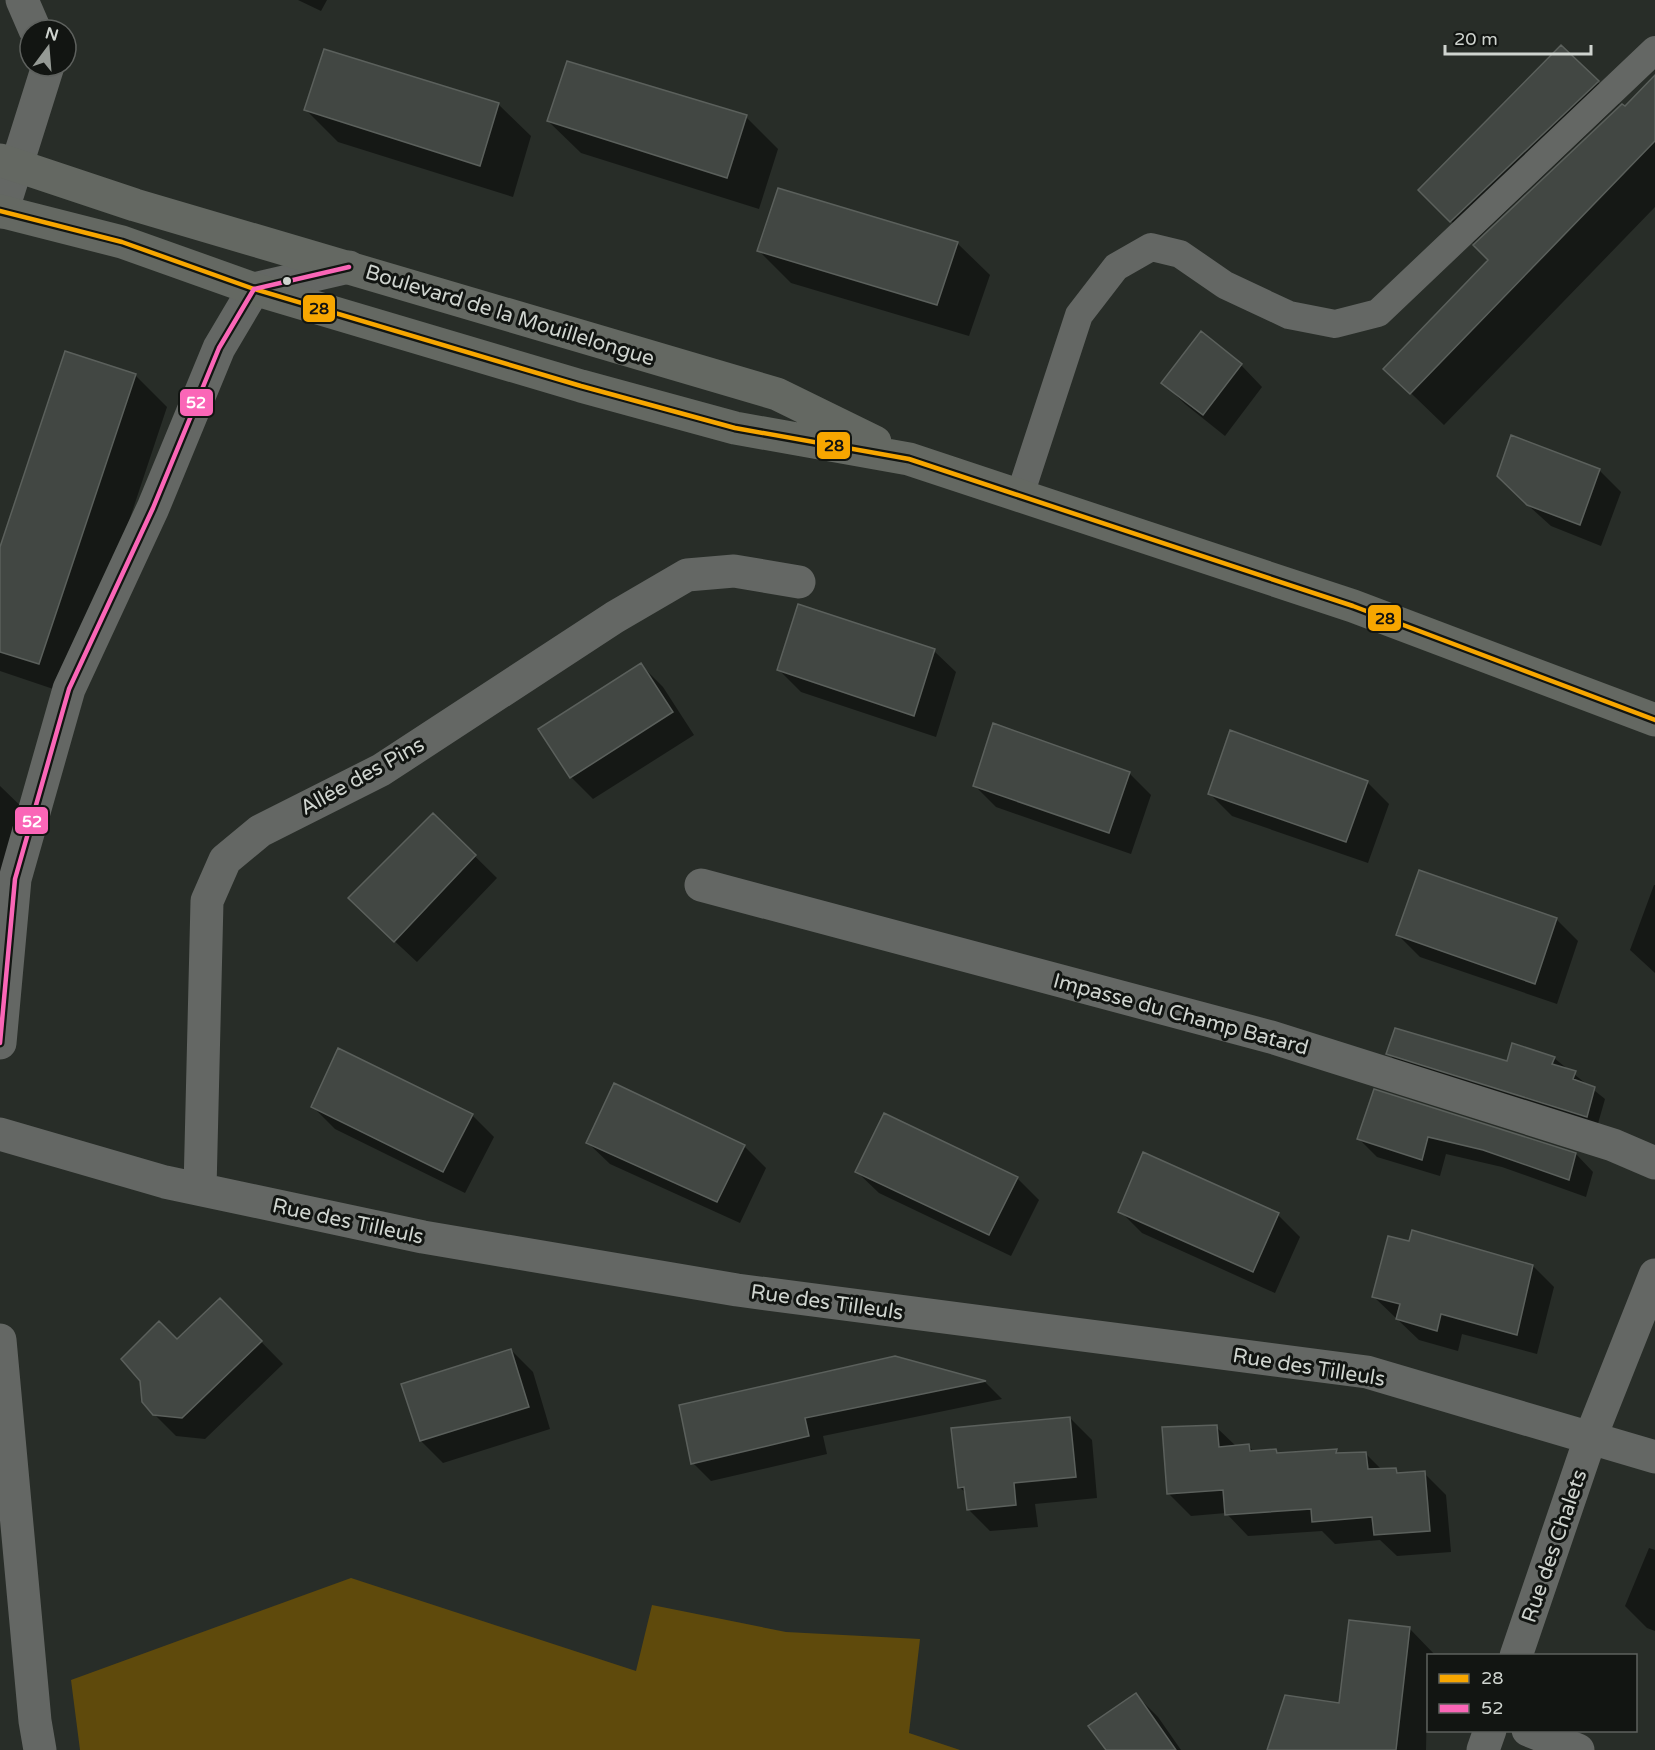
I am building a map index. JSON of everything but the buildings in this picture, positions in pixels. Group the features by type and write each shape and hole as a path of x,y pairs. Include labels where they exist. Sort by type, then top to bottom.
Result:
{"main road":[{"name":"Boulevard de la Mouillelongue","path":"9,163 135,205 777,394 909,459"},
{"name":"Boulevard de la Mouillelongue","path":"1,212 122,242 254,289 581,386 735,428 909,459 1353,606 1655,720"}],"street":[{"path":"22,0 30,18"},
{"path":"1,212 9,163 43,78"},
{"path":"0,1043 15,879 69,689 153,508 219,348 254,289 349,267"},
{"name":"Allée des Pins","path":"200,1189 207,901 225,860 260,831 381,770 615,616 687,575 734,571 799,582"},
{"name":"Impasse du Champ Batard","path":"701,885 1271,1037 1602,1142 1655,1163"},
{"name":"Rue des Tilleuls","path":"0,1134 200,1189 423,1237 737,1290 1367,1372 1592,1436 1655,1457"},
{"path":"1592,1436 1655,1275"},
{"path":"0,1340 35,1721 40,1750"},
{"name":"Rue des Chalets","path":"1517,1654 1592,1436"},
{"path":"1483,1750 1490,1732"},
{"path":"1531,1732 1578,1750"}],"lane":[{"path":"1020,495 1079,315 1116,267 1151,247 1180,254 1226,285 1289,315 1335,324 1378,313 1655,50"}],"shaded area":[{"path":"351,1578 636,1671 652,1605 786,1632 920,1639 909,1733 960,1750 80,1750 71,1680"}],"transit line":[{"name":"28","path":"0,211 122,242 254,289 581,386 735,428 909,459 1353,606 1655,720"},
{"name":"52","path":"0,1043 15,879 69,689 153,508 219,348 254,289 349,267"}]}
